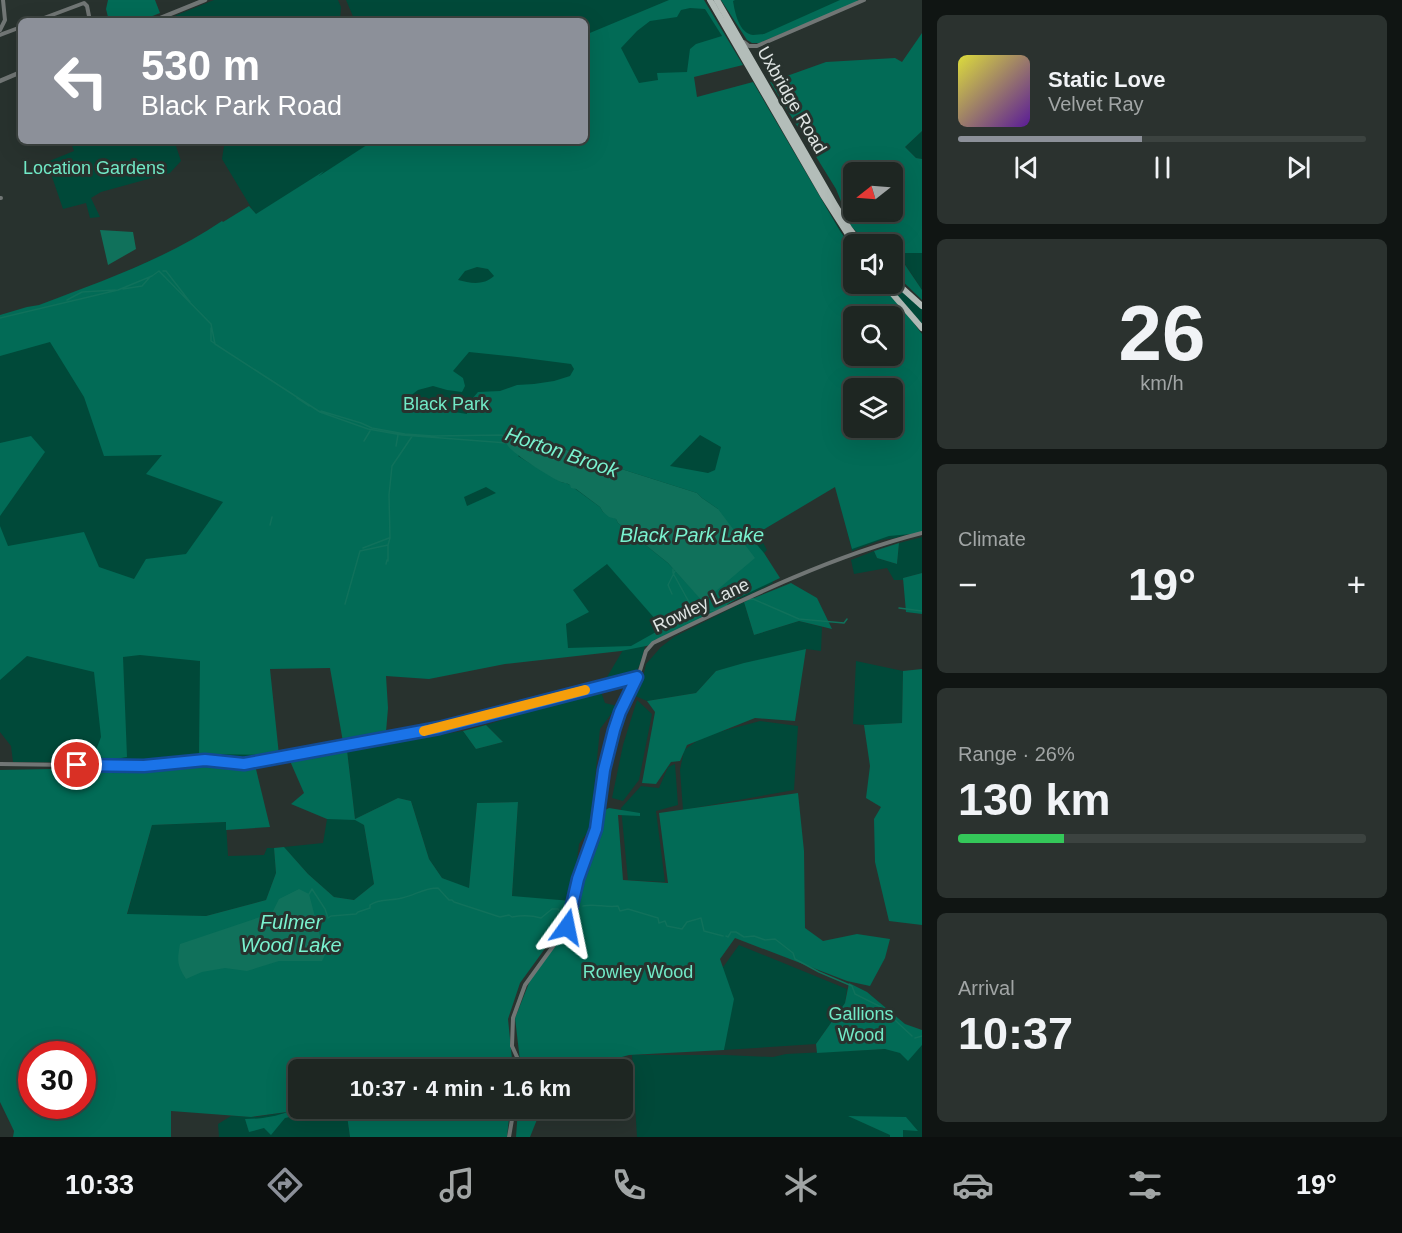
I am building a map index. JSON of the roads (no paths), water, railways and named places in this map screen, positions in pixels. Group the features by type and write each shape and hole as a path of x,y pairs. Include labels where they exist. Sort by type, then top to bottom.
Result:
{"main road":[{"name":"Uxbridge Road","path":"710,0 824,198 847,234"},
{"name":"Uxbridge Road","path":"717,0 854,234"},
{"path":"903,289 922,306"},
{"path":"893,294 922,328"}],"street":[{"path":"3,0 5,20 8,27 15,29"},
{"path":"160,18 205,0"},
{"path":"740,39 749,46 757,46 864,0"},
{"path":"44,18 84,3 87,6 88,16"},
{"path":"0,30 5,20"},
{"path":"0,35 18,28"},
{"path":"753,63 752,53 757,46"},
{"path":"0,81 18,73"},
{"name":"Rowley Lane","path":"517,1059 512,1046 513,1018 525,985 567,927 578,879 596,829 604,770 614,730 620,712 641,670 646,651 653,643 743,599 840,559 889,541 922,533"},
{"path":"0,764 144,766 205,760 244,764 439,728 637,677"},
{"path":"509,1137 512,1119"}],"water":[{"path":"100,230 133,232 136,249 108,265"},
{"name":"Black Park Lake","path":"513,432 519,432 596,461 697,493 718,509 755,558 703,602 668,563 616,519 609,517 600,507 576,489 571,488 570,485 549,476 509,448 508,439"},
{"name":"Fulmer Wood Lake","path":"299,889 309,894 325,955 322,961 279,961 247,971 225,968 202,972 186,979 178,963 180,944 272,913 279,899"}],"waterway":[{"name":"Horton Brook","path":"0,318 118,290 159,271 211,324 215,344 320,412 368,429 402,435 507,443"},
{"name":"Horton Brook","path":"163,271 166,271 190,302"},
{"path":"123,289 142,286 150,277"},
{"path":"67,300 82,292 115,290"},
{"name":"Horton Brook","path":"211,328 211,341 214,343"},
{"name":"Horton Brook","path":"297,398 309,406"},
{"name":"Horton Brook","path":"321,411 372,428 405,434 501,435 508,438"},
{"path":"364,441 370,431"},
{"path":"396,446 398,435"},
{"path":"386,564 390,538 389,495 392,466 413,435"},
{"path":"270,525 272,517"},
{"path":"363,548 389,538"},
{"path":"345,604 360,551 388,545"},
{"name":"Horton Brook","path":"673,569 695,613 715,610 727,605"},
{"path":"672,594 668,585 675,571"},
{"name":"Horton Brook","path":"747,600 753,599 799,619 844,623 847,619"},
{"name":"Horton Brook","path":"899,608 922,611"},
{"path":"309,894 312,889 328,918 356,914 370,908 370,905 377,901 398,899 438,888 449,900 500,917 509,915 541,918 552,909 558,909 560,912 569,910"},
{"path":"583,906 618,906 620,911 628,909 658,918 659,923 665,921 667,926 682,929 687,922 701,918 704,931 723,936"},
{"path":"726,936 728,937 731,932 736,932 744,937 775,939 793,953 795,959 852,986 855,994 881,1007 912,1036"},
{"path":"915,1038 922,1036"}],"park label":[{"name":"Location Gardens","path":"94,168"},
{"name":"Black Park","path":"446,404"},
{"name":"Rowley Wood","path":"638,972"},
{"name":"Gallions Wood","path":"861,1024"}]}
